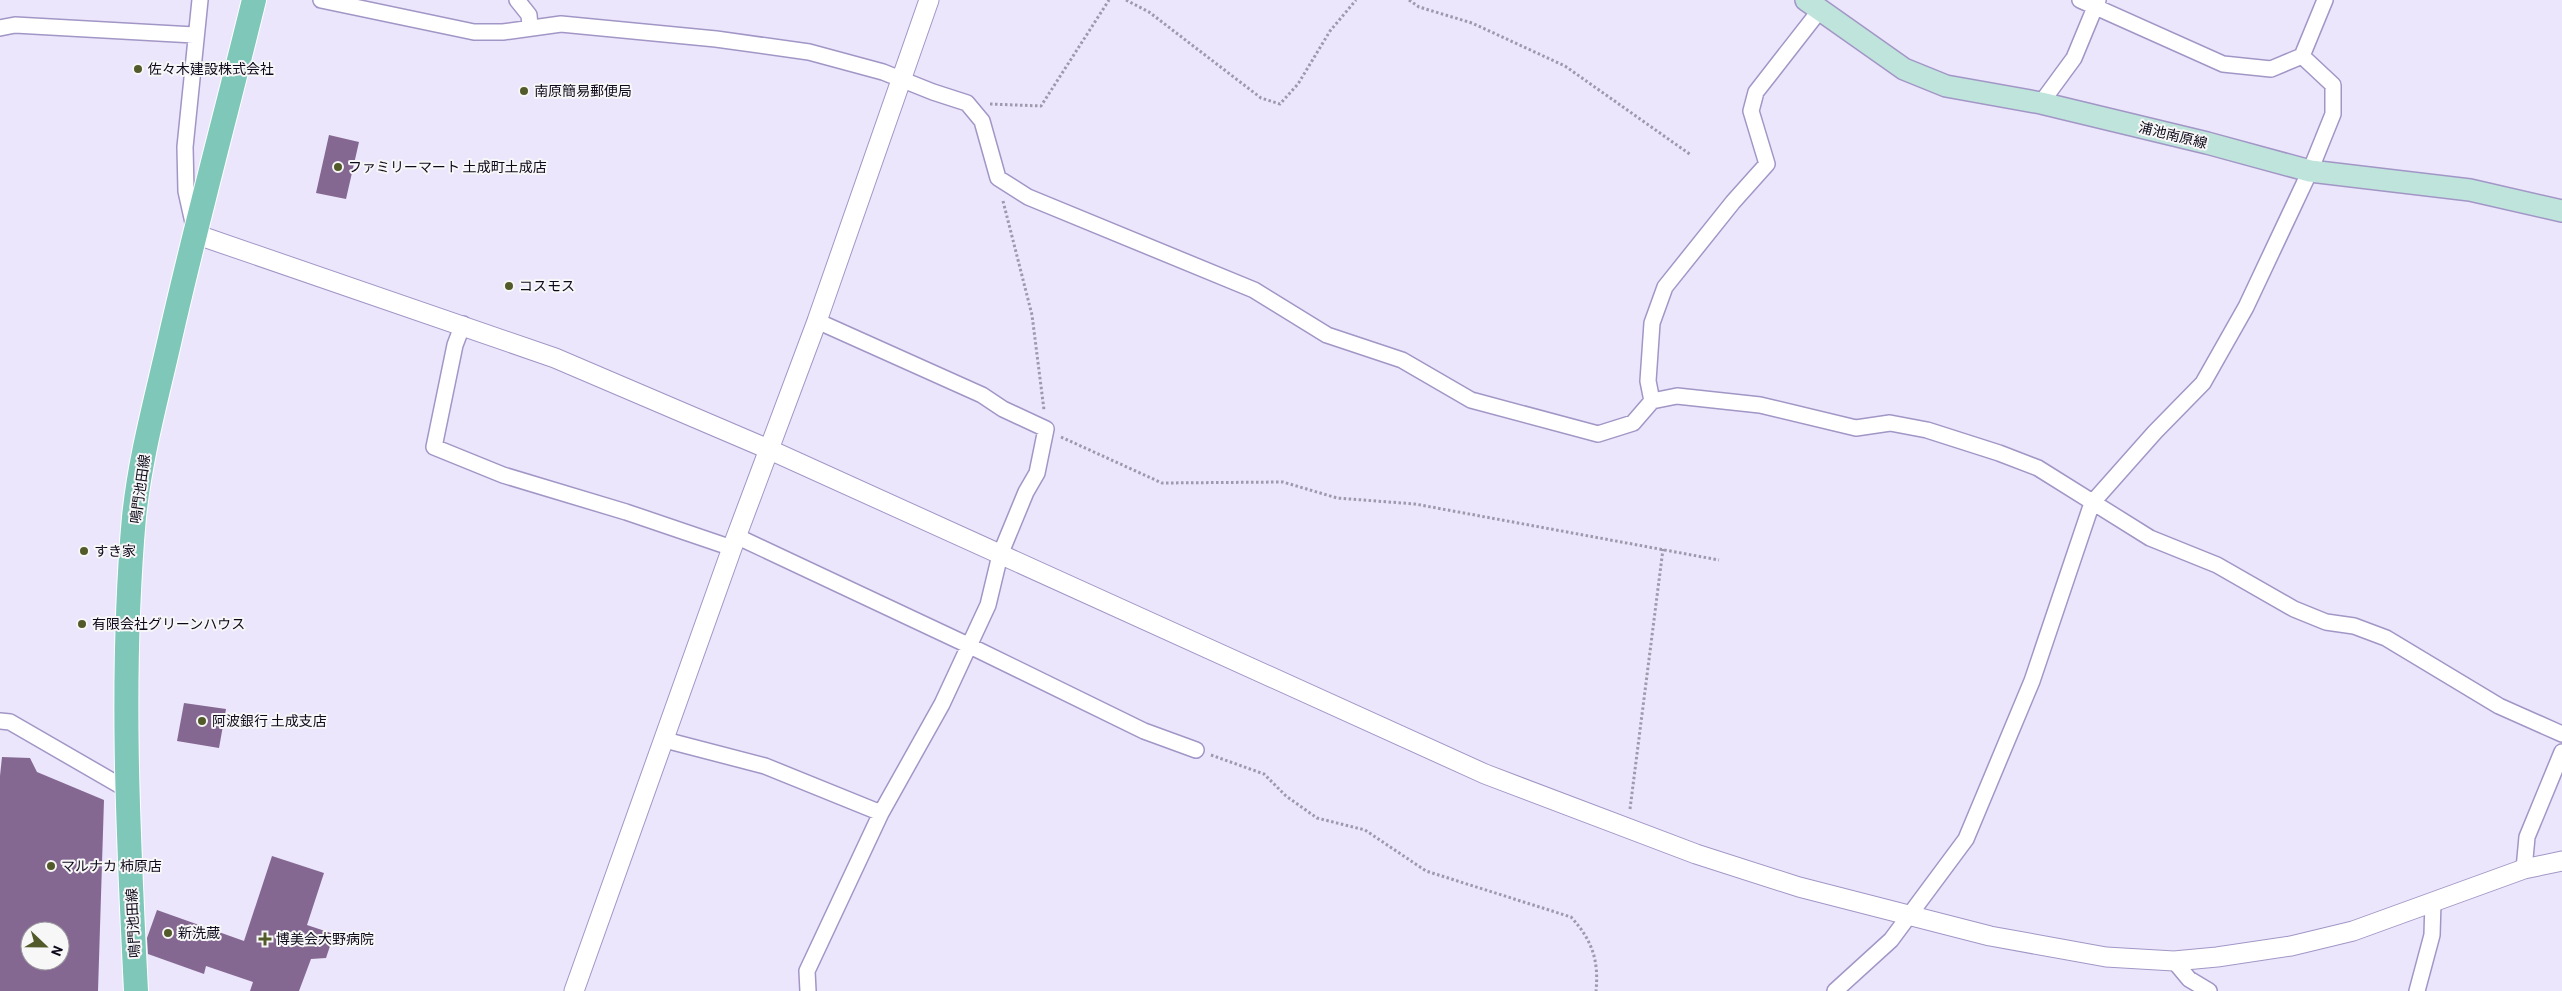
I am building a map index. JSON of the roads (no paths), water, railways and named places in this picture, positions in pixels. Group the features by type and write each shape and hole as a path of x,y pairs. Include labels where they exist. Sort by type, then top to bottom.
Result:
{"main road":[{"name":"鳴門池田線","path":"136,991 126,789 127,634 135,514 148,433 195,234 254,0"},
{"name":"浦池南原線","path":"1813,5 1904,69 1946,86 2041,103 2207,143 2310,171 2470,190 2562,211"}],"street":[{"path":"200,0 194,35 185,147 186,191 195,234 463,324 555,358 768,449 1485,774 1628,830 1799,887 1990,936 2106,957 2174,961 2217,957 2291,946 2353,930 2524,869 2562,861"},
{"path":"321,0 474,32 503,32 530,26 561,24 716,39 808,52 883,72 967,103 982,121 998,178 1028,197 1254,290 1327,335 1402,360 1471,400 1598,434 1633,423 1652,401 1677,396 1760,405 1856,428 1890,423 1926,430 1999,452 2038,468 2150,538 2217,565 2294,609 2326,622 2354,626 2386,638 2499,706 2562,734"},
{"path":"517,0 529,15 530,26"},
{"path":"574,991 734,542 816,321 929,0"},
{"path":"2080,0 2097,4 2223,64 2271,69 2302,56 2325,0"},
{"path":"2041,103 2074,58 2097,4"},
{"path":"1652,401 1648,381 1652,323 1665,287 1733,202 1767,164 1751,111 1756,92 1813,5"},
{"path":"0,28 15,26 194,35"},
{"path":"1835,991 1891,940 1966,839 2032,680 2092,503 2155,432 2203,383 2246,308 2310,171 2333,114 2333,85 2302,56"},
{"path":"808,991 807,971 881,813 942,704 988,605 1000,555 1026,492 1037,473 1046,429 1003,409 982,395 816,321"},
{"path":"463,324 455,345 434,447 503,475 734,542 970,646 1144,731 1196,750"},
{"path":"0,721 10,722 126,789"},
{"path":"665,740 765,766 881,813"},
{"path":"2524,869 2527,837 2562,752"},
{"path":"2417,991 2432,935 2433,902"},
{"path":"2174,961 2189,979 2209,991"}],"place":[{"name":"佐々木建設株式会社","path":"138,69"},
{"name":"南原簡易郵便局","path":"524,91"},
{"name":"ファミリーマート 土成町土成店","path":"338,167"},
{"name":"コスモス","path":"509,286"},
{"name":"すき家","path":"84,551"},
{"name":"有限会社グリーンハウス","path":"82,624"},
{"name":"阿波銀行 土成支店","path":"202,721"},
{"name":"マルナカ 柿原店","path":"51,866"},
{"name":"新洗蔵","path":"168,933"},
{"name":"博美会大野病院","path":"265,939"}]}
